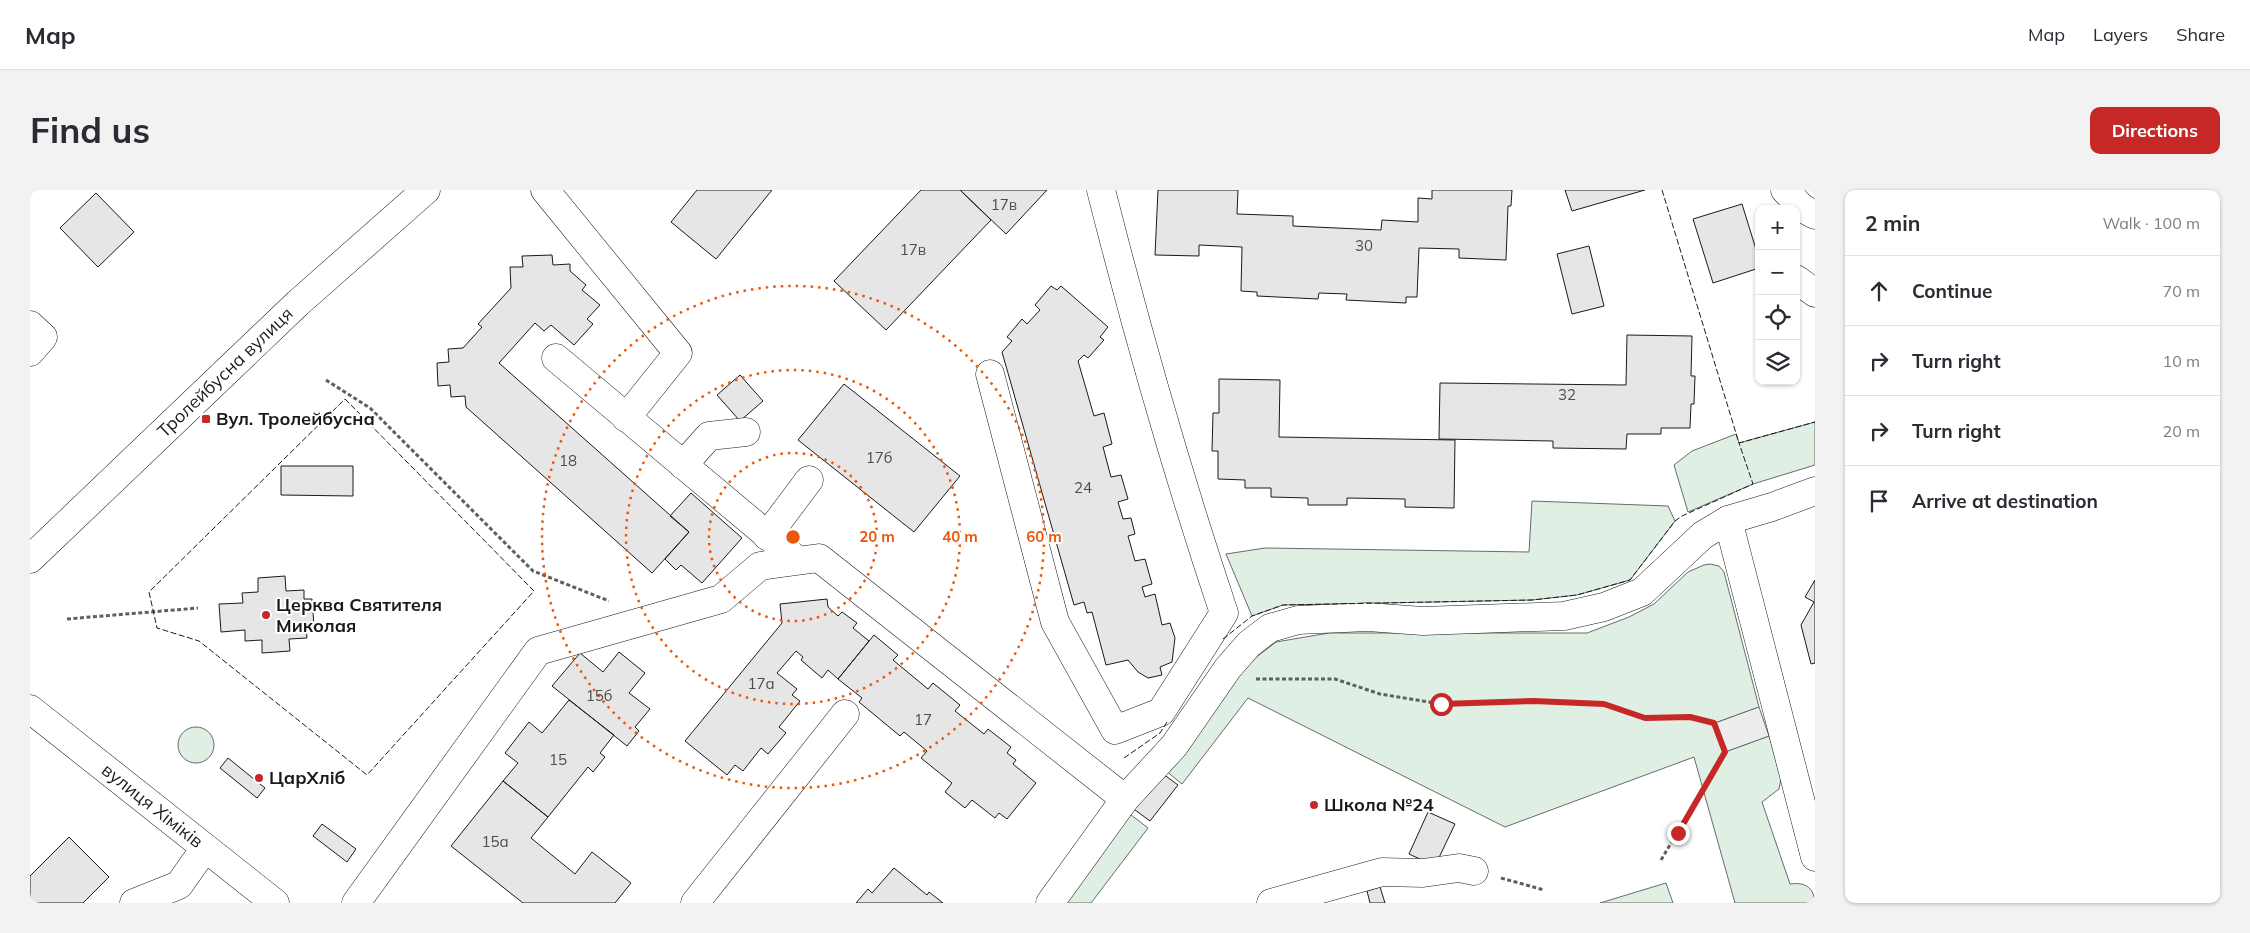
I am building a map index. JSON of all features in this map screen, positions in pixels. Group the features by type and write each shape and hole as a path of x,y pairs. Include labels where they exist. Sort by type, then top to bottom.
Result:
{"street":[{"name":"Тролейбусна вулиця","path":"30,559 298,303 426,190"},
{"path":"545,190 678,353 626,418"},
{"path":"990,374 1055,622 1115,730 1161,712 1224,612 1199,539 1132,316 1101,190"},
{"path":"1768,190 1773,205"},
{"path":"1785,190 1802,208 1815,216"},
{"path":"1800,282 1815,293"},
{"path":"30,324 43,337 30,352"},
{"path":"556,358 797,560"},
{"path":"683,465 709,436 746,432"},
{"path":"767,536 809,480"},
{"path":"1050,903 1125,799 1174,746 1220,679 1249,644 1270,628 1298,620 1368,617 1423,621 1564,616 1604,607 1642,592 1703,535 1728,520 1772,507 1815,491"},
{"path":"1728,520 1815,857"},
{"path":"356,903 538,651 721,598 760,566 797,560 819,558 1125,799"},
{"name":"вулиця Хіміків","path":"30,709 275,903"},
{"path":"694,903 846,714"},
{"path":"134,903 179,885 205,848"},
{"path":"1271,903 1312,898 1382,872 1423,873 1459,868 1474,871"}],"path":[{"path":"326,380 370,408 533,571 610,601 636,623"},
{"path":"67,620 198,608"},
{"path":"1220,679 1335,679 1380,694 1441,704 1534,701 1604,704 1645,718 1690,717 1714,723 1725,752 1661,860"},
{"path":"1474,871 1544,890"}],"green space":[{"path":"1815,422 1815,465 1753,484 1688,512 1674,465 1692,451 1736,434 1739,443"},
{"path":"1532,501 1668,506 1675,521 1630,580 1577,595 1532,600 1283,605 1252,616 1226,554 1265,548 1529,552"},
{"path":"1710,564 1719,566 1724,572 1759,707 1715,723 1725,752 1769,736 1782,774 1779,789 1762,802 1790,884 1800,884 1811,889 1815,903 1735,903 1694,757 1505,827 1248,698 1182,784 1165,770 1220,693 1250,662 1276,642 1329,633 1587,633 1629,617 1654,604 1688,572"},
{"path":"196,727 209,732 214,745 209,758 196,763 183,758 178,745 183,732"},
{"path":"1126,811 1148,828 1091,903 1060,903"},
{"path":"1666,883 1673,903 1600,903"}],"shaded area":[{"path":"1759,707 1769,736 1725,752 1715,723"}],"building":[{"path":"697,190 772,190 716,259 671,222"},
{"path":"921,190 960,190 991,220 886,330 834,281"},
{"path":"960,190 1047,190 1006,234"},
{"path":"1158,190 1238,190 1237,214 1293,216 1293,226 1381,230 1382,220 1418,222 1418,198 1432,199 1432,190 1512,190 1511,206 1508,206 1506,260 1459,258 1459,249 1419,248 1417,297 1406,297 1406,303 1346,300 1347,294 1319,293 1318,299 1257,296 1257,292 1241,291 1242,247 1199,245 1199,256 1155,255"},
{"path":"1565,190 1645,190 1572,211"},
{"path":"96,193 134,232 98,267 60,228"},
{"path":"1742,204 1755,246 1755,269 1713,283 1693,219"},
{"path":"1589,246 1604,306 1572,314 1557,254"},
{"path":"552,255 553,265 570,264 570,271 586,285 582,290 600,305 587,319 593,324 574,345 551,325 544,331 535,323 499,363 689,532 652,573 466,407 465,396 451,397 450,385 438,386 437,363 449,362 448,349 463,348 482,327 478,324 511,288 510,267 523,267 522,256"},
{"path":"1051,286 1057,290 1061,286 1108,327 1100,337 1104,340 1088,358 1084,355 1078,361 1094,416 1104,413 1112,444 1103,447 1111,477 1121,475 1128,499 1118,502 1123,519 1131,518 1135,534 1128,536 1135,561 1145,559 1152,584 1142,587 1145,597 1155,594 1162,625 1170,623 1175,638 1172,662 1160,667 1162,675 1148,678 1138,672 1128,660 1106,665 1092,612 1087,613 1084,602 1074,605 1002,352 1012,341 1007,337 1022,319 1027,324 1040,310 1035,305"},
{"path":"1627,335 1692,336 1691,376 1695,376 1694,404 1691,404 1690,428 1661,428 1661,434 1627,434 1626,449 1553,448 1553,441 1439,439 1440,383 1626,385"},
{"path":"740,375 763,401 740,421 717,395"},
{"path":"1219,379 1280,380 1279,437 1455,440 1454,508 1405,507 1405,499 1347,498 1347,505 1308,505 1308,498 1271,497 1271,488 1245,488 1245,480 1218,479 1218,451 1212,451 1213,413 1219,413"},
{"path":"844,384 960,476 914,532 798,440"},
{"path":"281,466 353,466 353,496 281,495"},
{"path":"691,493 742,538 702,583 681,565 676,570 665,559 689,532 670,516"},
{"name":"Церква Святителя Миколая","path":"285,576 286,591 304,590 304,599 312,599 314,626 306,626 307,638 289,639 290,651 262,653 262,640 245,641 245,630 221,632 219,604 243,603 242,593 258,592 258,578"},
{"path":"1815,580 1815,663 1811,664 1801,625 1814,602 1805,597"},
{"path":"827,599 828,607 838,616 842,612 857,623 853,628 869,641 838,679 828,670 822,678 801,660 803,657 796,651 777,673 797,689 792,695 800,701 779,727 786,733 768,754 761,748 743,771 735,765 727,775 685,741 782,623 780,604"},
{"path":"874,635 898,655 893,660 928,689 933,683 960,705 955,711 984,734 988,729 1011,747 1007,753 1016,760 1013,764 1036,783 1007,819 999,813 995,818 972,800 965,808 945,792 952,783 921,758 927,751 904,732 900,736 859,702 862,698 838,679"},
{"path":"619,652 645,673 629,693 650,709 635,727 639,731 627,746 552,686 580,653 603,672"},
{"path":"569,700 614,735 600,753 605,757 593,772 588,767 548,817 503,781 518,763 505,753 529,722 542,733"},
{"path":"228,758 265,788 257,798 220,768"},
{"path":"1159,771 1178,785 1150,821 1131,807"},
{"path":"503,781 548,817 531,838 575,874 592,852 631,883 615,903 523,903 451,846"},
{"path":"1428,812 1455,824 1435,866 1409,854"},
{"path":"322,824 356,849 347,862 313,836"},
{"path":"69,837 109,877 83,903 30,903 30,876"},
{"path":"894,868 927,895 929,892 943,903 856,903 868,889 872,893"},
{"path":"1380,887 1385,903 1370,903 1367,891"}],"fence":[{"path":"1662,190 1739,443 1815,422"},
{"path":"345,399 534,591 367,775 199,641 157,628 149,592 345,399"},
{"path":"1223,639 1252,616 1283,605 1532,600 1577,595 1630,580 1675,521 1682,516 1753,484 1739,443"},
{"path":"1124,758 1160,733 1167,722"}],"place":[{"name":"Вул. Тролейбусна","path":"206,419"},
{"name":"Церква Святителя Миколая","path":"266,615"},
{"name":"ЦарХліб","path":"259,778"},
{"name":"Школа №24","path":"1314,805"}],"route":[{"path":"1441,704 1534,701 1604,704 1645,718 1690,717 1714,723 1725,752 1678,833"}]}
